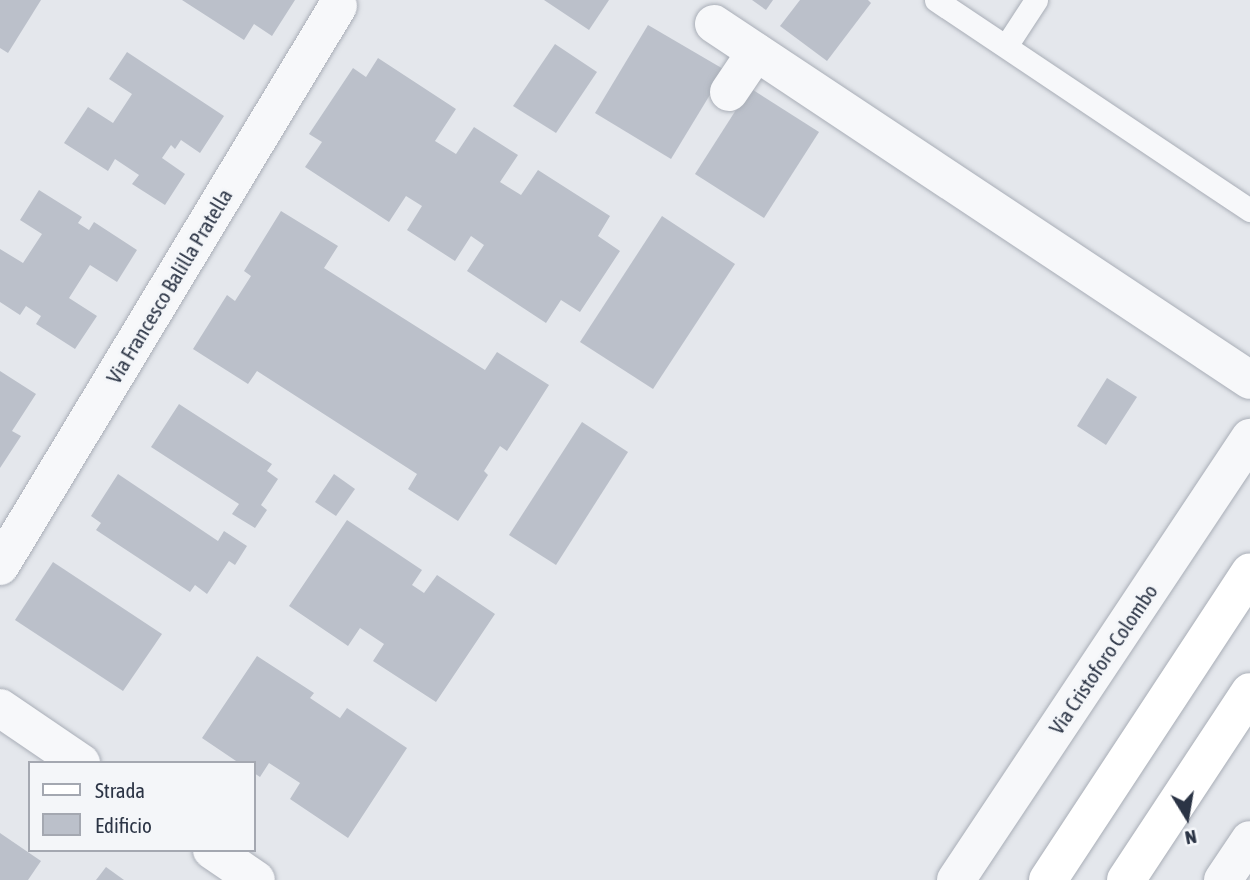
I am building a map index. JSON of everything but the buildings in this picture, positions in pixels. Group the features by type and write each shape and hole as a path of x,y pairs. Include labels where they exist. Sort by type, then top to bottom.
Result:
{"main road":[{"path":"1048,880 1250,572"},
{"path":"1126,880 1250,692"}],"street":[{"name":"Via Francesco Balilla Pratella","path":"0,566 338,6"},
{"path":"714,24 1250,380"},
{"path":"729,92 756,52"},
{"name":"Via Cristoforo Colombo","path":"956,880 1250,438"},
{"path":"0,708 78,761"},
{"path":"1223,880 1250,840"},
{"path":"215,852 256,880"}],"lane":[{"path":"936,0 1250,210"},
{"path":"1006,46 1036,0"}]}
